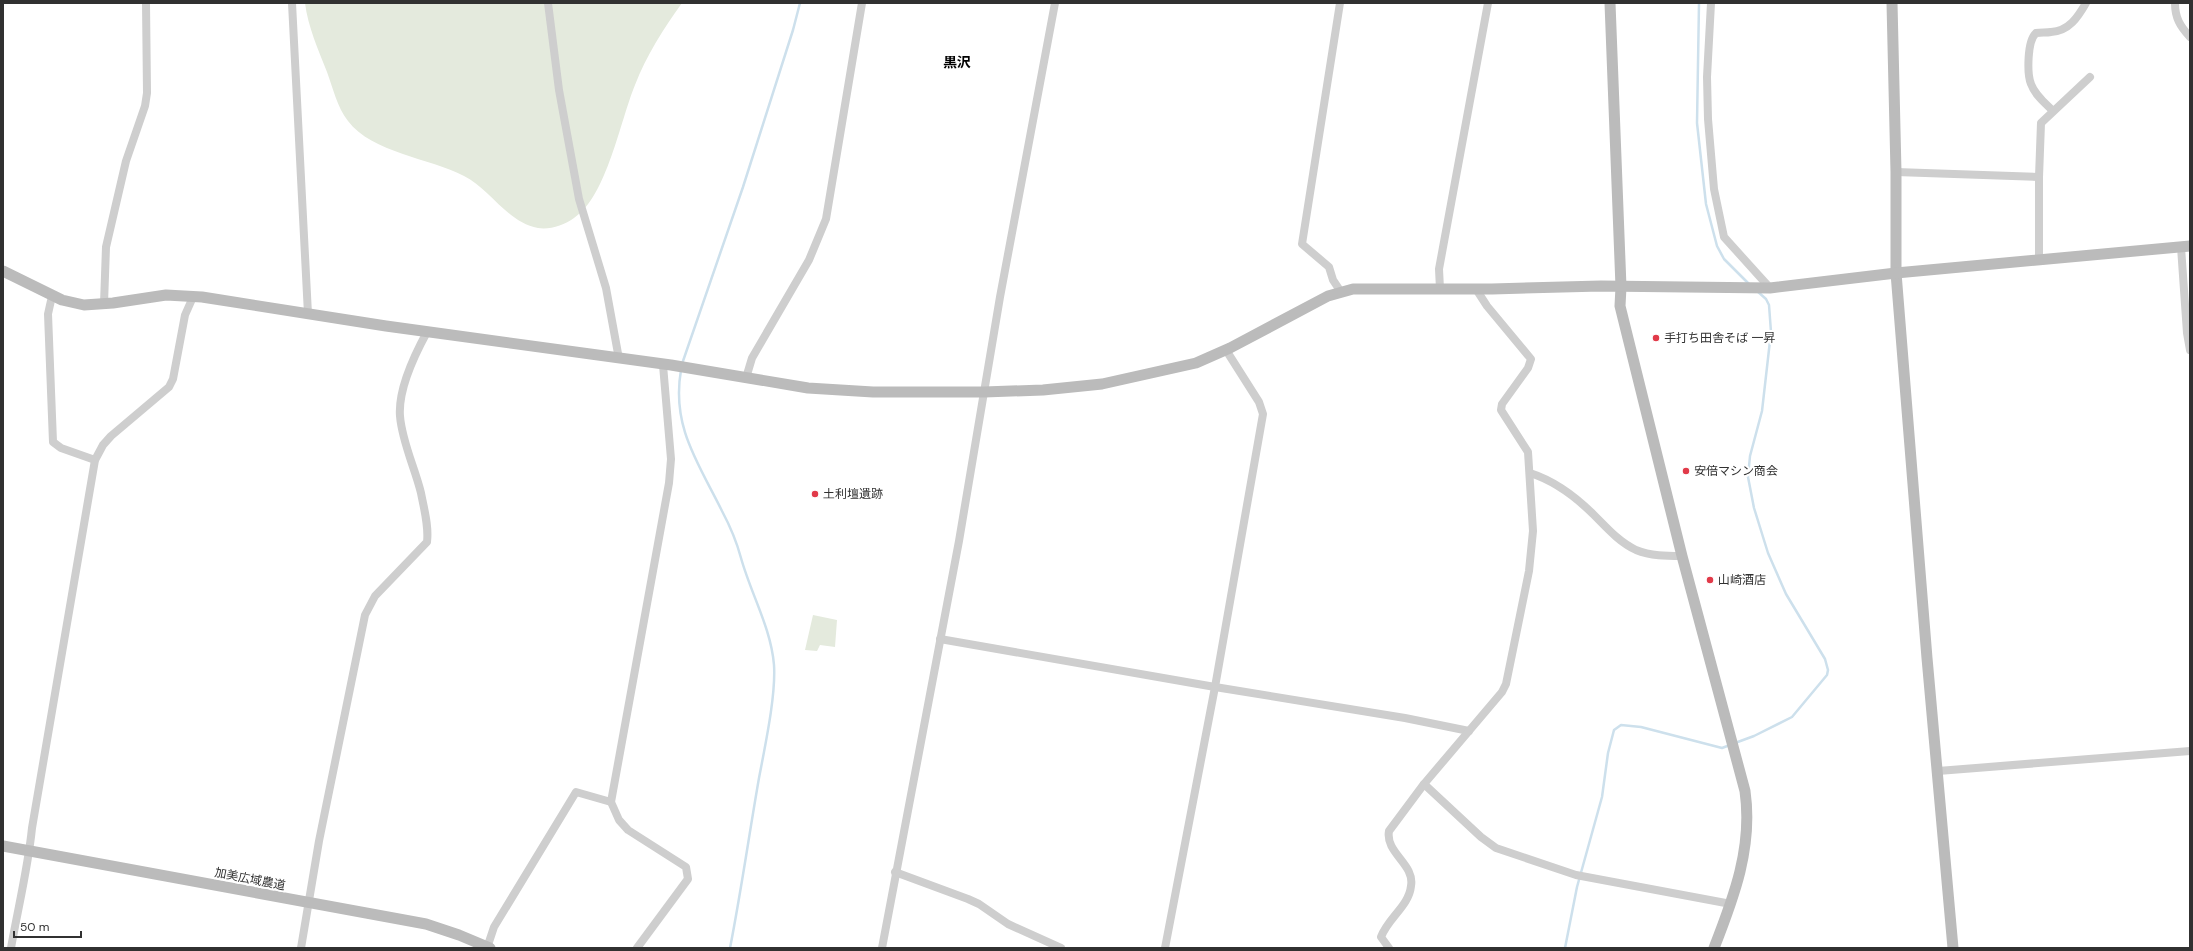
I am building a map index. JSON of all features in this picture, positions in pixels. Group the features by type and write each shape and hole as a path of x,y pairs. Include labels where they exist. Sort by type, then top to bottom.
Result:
{"street":[{"path":"104,304 106,247 126,161 145,106 147,94 146,3"},
{"path":"292,3 308,314"},
{"path":"548,3 559,90 579,199 606,288 619,360"},
{"path":"746,378 752,358 809,260 826,219 862,3"},
{"path":"882,948 895,872 978,436 984,392 1055,3"},
{"path":"1340,3 1302,244 1329,267 1332,280 1341,292"},
{"path":"1440,289 1439,269 1488,3"},
{"path":"1610,3 1621,286 1620,306 1682,556 1745,791 1748,825 1744,858 1731,904 1714,948"},
{"path":"1712,3 1707,77 1708,119 1714,189 1724,237 1765,288"},
{"path":"1892,3 1896,172 1896,273 1927,658 1953,948"},
{"path":"2053,111 2031,84 2030,42 2036,34 2058,31 2068,26 2075,21 2086,3"},
{"path":"2175,3 2175,15 2190,38"},
{"path":"2039,260 2039,130 2041,123 2090,77"},
{"path":"1896,172 2038,177"},
{"path":"3,271 52,296 78,304 104,304 159,295 193,297 619,360 667,365 840,392 984,392 1043,390 1102,384 1196,363 1226,350 1328,296 1341,292 1366,289 1476,289 1621,286 1765,288 1896,273 2186,246 2187,333 2190,350"},
{"path":"1389,948 1381,936 1407,899 1412,881 1407,869 1392,848 1388,837 1389,831 1424,784 1506,684 1529,571 1533,531 1530,473 1526,446 1501,410 1502,404 1528,368 1531,359 1487,306 1476,289"},
{"path":"52,296 48,314 53,442 61,448 95,460"},
{"path":"10,948 30,851 95,460 103,445 111,436 169,387 173,379 185,315 193,297"},
{"path":"301,948 320,841 365,615 375,596 426,542 425,512 402,425 400,407 414,356 427,332"},
{"path":"1165,948 1215,687 1263,414 1259,402 1226,350"},
{"path":"637,948 688,879 686,868 680,863 628,830 619,820 611,802 669,482 670,460 667,365"},
{"path":"1530,473 1546,478 1569,493 1614,536 1627,545 1656,555 1682,556"},
{"path":"940,639 1397,717 1469,731"},
{"path":"1938,771 2190,751"},
{"path":"1424,784 1481,837 1496,848 1576,875 1731,904"},
{"path":"488,947 494,928 576,792 611,802"},
{"name":"加美広域農道","path":"3,846 426,924 488,947"},
{"path":"895,872 974,901 1008,924 1061,948"}],"shaded area":[{"path":"305,3 682,3 644,63 629,100 604,176 595,193 585,207 574,218 566,223 547,228 538,228 517,220 482,189 464,176 435,164 386,148 371,141 358,132 344,116 338,104 311,29"},
{"path":"813,615 837,620 835,647 820,645 817,651 805,650"}],"waterway":[{"path":"682,364 743,187 793,30 800,3"},
{"path":"1699,3 1697,123 1706,204 1717,246 1724,259 1749,284"},
{"path":"1735,743 1754,736 1792,717 1827,675 1828,670 1825,659 1786,594 1768,553 1754,508 1748,477 1750,456 1762,411 1771,332 1769,305 1766,299 1757,291"},
{"path":"681,370 679,390 680,409 689,444 735,540 765,624 774,665 770,721 730,948"},
{"path":"1565,948 1577,887 1602,797 1608,753 1614,730 1621,725 1641,727 1722,748 1730,745"}],"place":[{"name":"手打ち田舎そば 一昇","path":"1656,338"},
{"name":"安倍マシン商会","path":"1686,471"},
{"name":"土利壇遺跡","path":"815,494"},
{"name":"山崎酒店","path":"1710,580"}],"district":[{"name":"黒沢","path":"957,62"}]}
